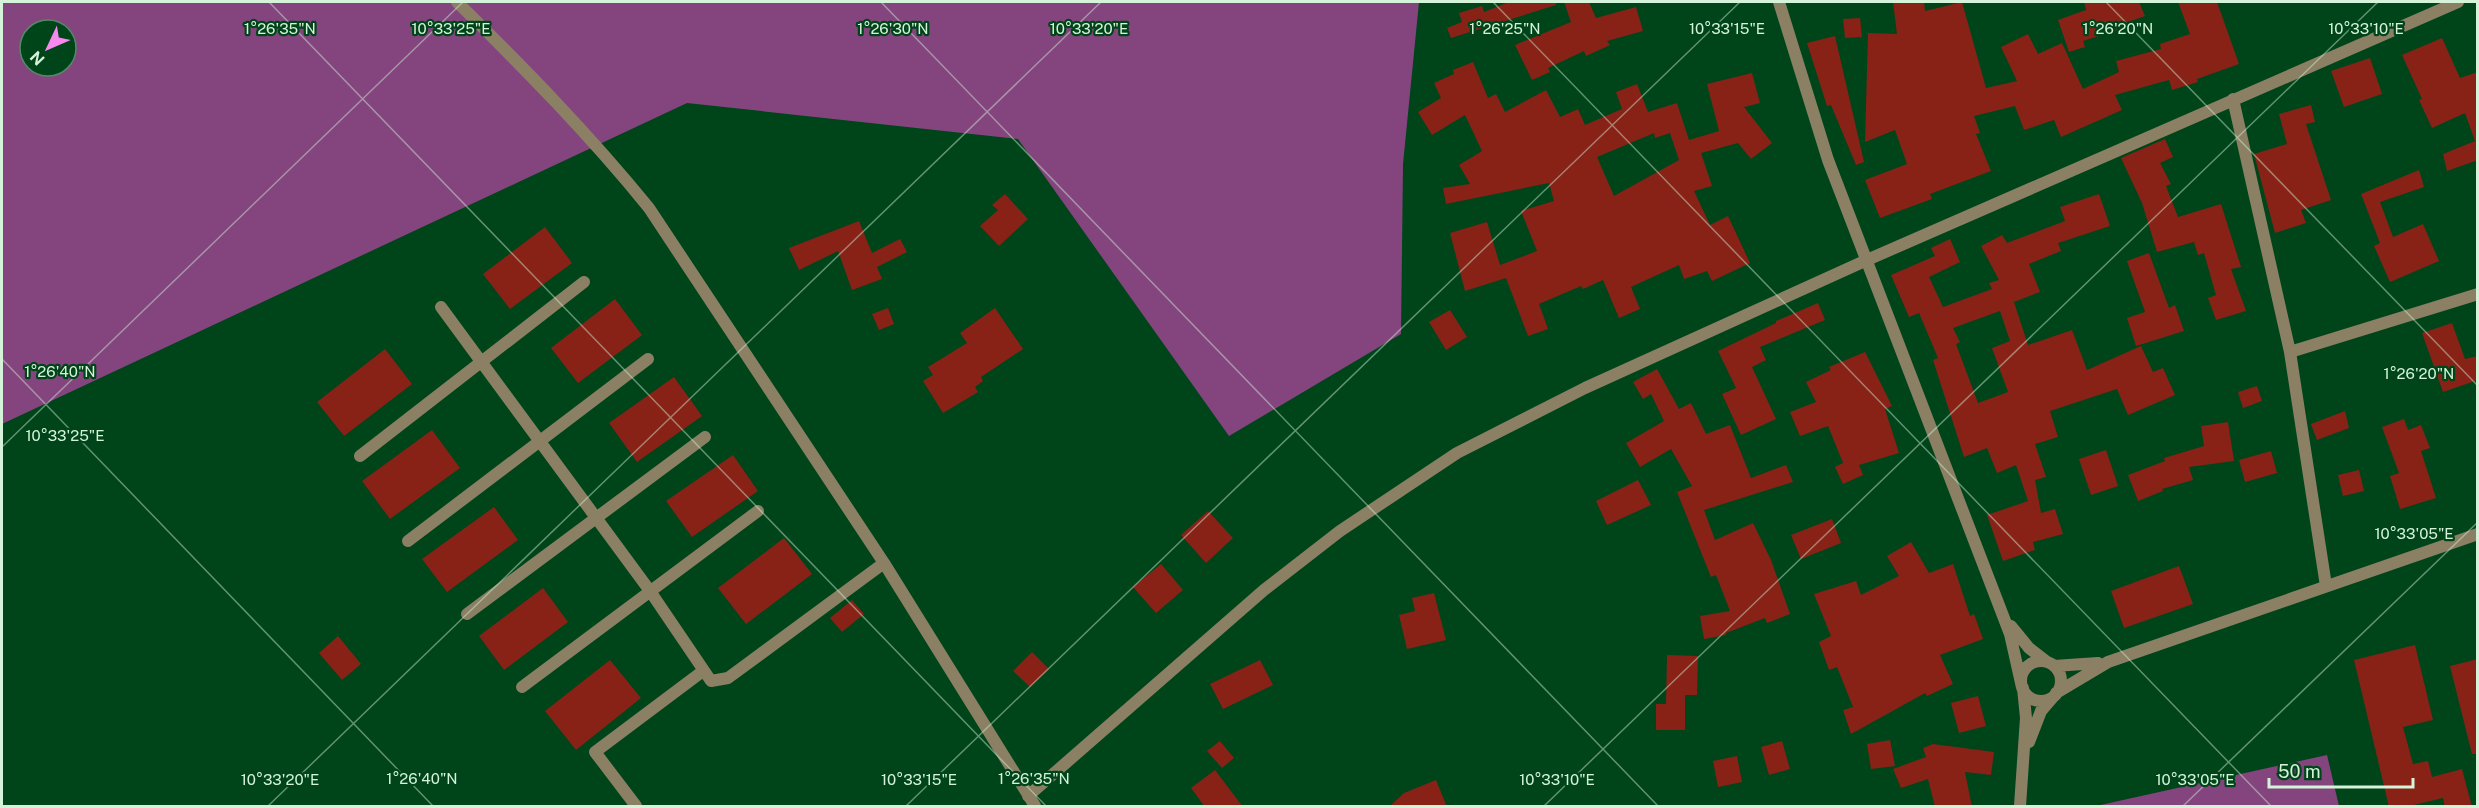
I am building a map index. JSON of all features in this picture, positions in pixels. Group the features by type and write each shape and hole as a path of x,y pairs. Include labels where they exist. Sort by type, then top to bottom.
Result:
{"street":[{"path":"457,2 545,88 606,155 649,208 884,563 1032,801 1264,590 1340,531 1457,453 1585,388 1867,260 2458,2"},
{"path":"1779,2 1827,160 2003,615 2017,659 2026,718 2020,807"},
{"path":"2233,99 2290,352 2326,586"},
{"path":"360,456 484,362 584,282"},
{"path":"2290,352 2478,294"},
{"path":"441,307 484,362 650,591 711,681 728,678 884,563"},
{"path":"408,541 648,358"},
{"path":"467,614 705,437"},
{"path":"522,687 758,511"},
{"path":"2024,757 2041,711 2055,695 2108,662 2478,534"},
{"path":"2003,615 2028,648 2051,664 2061,677 2055,695"},
{"path":"2055,695 2036,700 2022,685 2023,673 2030,664 2041,661 2051,664 2108,662"},
{"path":"636,807 595,752 703,671"}],"shaded area":[{"path":"2,2 1419,2 1403,164 1401,334 1229,436 1018,139 687,103 2,424"},
{"path":"2327,755 2339,806 2096,806"}],"building":[{"path":"1509,2 1556,2 1556,5 1451,38 1447,28 1462,22 1459,13 1482,6 1484,12"},
{"path":"1564,2 1589,2 1596,18 1636,7 1643,31 1607,41 1610,45 1586,56 1584,51 1548,68 1550,72 1532,80 1515,45 1571,22"},
{"path":"1893,2 1924,2 1925,11 1962,2 1986,88 2017,81 2001,47 2028,34 2038,54 2062,43 2083,89 2119,72 2116,61 2161,49 2160,44 2190,34 2178,2 2217,2 2239,64 2197,79 2198,82 2172,90 2169,80 2115,95 2122,110 2061,137 2054,120 2024,130 2015,106 1974,116 1980,133 1976,134 1991,171 1930,194 1932,199 1880,218 1865,180 1907,164 1895,130 1865,142 1868,33 1897,34"},
{"path":"2084,2 2139,2 2145,16 2122,24 2124,28 2083,41 2085,47 2069,52 2058,20 2086,10"},
{"path":"1860,18 1862,37 1845,38 1843,19"},
{"path":"1835,36 1864,162 1856,165 1831,105 1827,106 1807,43"},
{"path":"2442,38 2460,78 2478,72 2478,160 2447,171 2443,154 2475,141 2465,113 2432,128 2402,55"},
{"path":"2370,58 2382,94 2344,107 2331,71"},
{"path":"1473,62 1488,98 1496,94 1505,112 1546,90 1560,117 1578,109 1585,125 1622,109 1616,92 1637,84 1648,112 1677,103 1689,140 1719,131 1707,84 1752,73 1760,103 1744,107 1772,143 1751,159 1738,143 1701,153 1712,186 1694,191 1710,225 1728,216 1750,263 1712,281 1707,271 1684,279 1679,265 1631,287 1640,309 1619,318 1603,280 1583,289 1581,286 1539,304 1548,329 1528,336 1506,278 1465,291 1450,233 1487,222 1500,265 1537,251 1521,211 1554,201 1549,183 1446,204 1443,188 1470,184 1459,165 1482,151 1465,115 1432,135 1418,112 1441,98 1434,83 1454,74 1453,70","holes":["1654,133 1655,138 1670,133 1679,160 1614,196 1597,157"]},
{"path":"2311,105 2315,122 2306,124 2331,200 2301,210 2306,223 2275,233 2254,154 2287,144 2279,114"},
{"path":"2165,139 2173,157 2160,163 2171,184 2166,186 2178,217 2221,204 2241,267 2231,269 2246,311 2216,320 2208,298 2216,295 2204,253 2198,255 2194,242 2157,252 2142,203 2121,158"},
{"path":"2419,170 2424,187 2380,202 2393,237 2423,224 2439,261 2390,282 2374,246 2380,243 2361,194"},
{"path":"1005,194 1028,219 999,246 980,226 998,210 992,205"},
{"path":"2099,194 2110,226 2058,243 2061,251 2029,264 2040,292 2014,302 2028,345 2072,330 2087,370 2141,346 2153,372 2163,368 2175,395 2128,415 2117,389 2050,411 2058,437 2035,444 2046,477 2035,480 2041,513 2055,509 2063,534 2033,542 2035,550 2003,561 1987,515 2028,501 2016,465 1997,473 1987,448 1964,457 1933,360 1938,358 1919,313 1909,317 1891,275 1935,256 1931,248 1950,239 1960,262 1929,277 1943,307 1992,289 1989,283 1999,280 1981,246 2002,235 2007,243 2065,221 2060,207","holes":["2000,311 2010,341 1992,348 2008,392 1978,403 1956,344 1960,342 1953,328"]},
{"path":"859,221 872,253 900,239 907,252 877,267 882,279 852,290 838,251 799,270 789,248"},
{"path":"545,227 572,263 510,309 483,274"},
{"path":"2149,253 2169,308 2175,305 2184,331 2136,346 2127,318 2145,312 2127,261"},
{"path":"615,299 642,335 578,383 551,348"},
{"path":"1818,303 1825,320 1760,347 1766,360 1752,367 1776,419 1741,435 1722,394 1736,388 1718,351 1776,321"},
{"path":"888,308 894,324 879,330 872,314"},
{"path":"995,308 1023,349 981,377 983,381 975,387 978,392 943,413 923,381 933,375 928,367 967,343 960,333"},
{"path":"1450,310 1467,337 1446,350 1429,322"},
{"path":"2452,323 2465,359 2478,356 2478,380 2443,392 2422,333"},
{"path":"385,349 412,384 344,436 317,402"},
{"path":"1865,352 1892,406 1885,409 1899,453 1859,465 1863,475 1843,484 1835,467 1843,463 1828,426 1800,436 1790,412 1816,402 1806,382 1831,370 1829,367"},
{"path":"1657,369 1679,409 1691,403 1706,434 1730,425 1751,478 1786,465 1793,482 1704,510 1715,540 1753,523 1771,560 1790,614 1767,623 1765,618 1726,633 1726,635 1704,639 1700,616 1730,611 1716,575 1711,577 1677,492 1692,486 1671,449 1640,467 1626,443 1664,421 1651,394 1643,399 1633,382"},
{"path":"674,377 702,416 637,462 609,423"},
{"path":"2257,386 2262,401 2243,408 2238,392"},
{"path":"2345,411 2349,428 2317,440 2311,424"},
{"path":"2404,419 2408,430 2421,425 2430,448 2421,451 2436,498 2400,509 2390,476 2399,473 2382,427"},
{"path":"2228,422 2234,461 2189,467 2193,480 2162,489 2163,491 2138,501 2128,475 2165,461 2164,458 2204,446 2201,426"},
{"path":"432,430 460,468 390,519 362,481"},
{"path":"2106,450 2118,486 2091,495 2079,459"},
{"path":"2271,451 2277,473 2245,482 2239,460"},
{"path":"733,455 758,491 692,537 666,501"},
{"path":"2359,470 2364,491 2343,496 2338,475"},
{"path":"1638,480 1651,505 1607,525 1596,501"},
{"path":"494,507 518,540 447,592 422,559"},
{"path":"1208,511 1233,538 1206,563 1181,535"},
{"path":"1832,519 1841,543 1801,559 1791,535"},
{"path":"784,538 812,574 746,624 718,588"},
{"path":"1911,542 1929,573 1953,564 1970,616 1974,614 1983,639 1940,655 1953,684 1927,696 1925,693 1851,734 1843,710 1853,707 1837,667 1829,670 1819,642 1831,636 1814,594 1856,581 1861,595 1899,576 1887,556"},
{"path":"1161,564 1183,590 1156,613 1133,587"},
{"path":"2179,566 2193,604 2124,628 2111,591"},
{"path":"543,588 568,622 504,670 479,636"},
{"path":"1434,593 1446,640 1407,649 1399,615 1415,611 1412,598"},
{"path":"852,600 864,614 842,632 830,618"},
{"path":"338,636 361,664 342,680 319,653"},
{"path":"2415,645 2433,720 2403,727 2413,764 2428,761 2432,777 2462,769 2472,807 2445,807 2443,798 2405,807 2389,807 2354,660"},
{"path":"1032,652 1049,669 1030,687 1013,671"},
{"path":"1667,655 1698,656 1697,695 1685,695 1685,730 1656,730 1656,704 1666,704"},
{"path":"2478,659 2478,754 2472,754 2450,666"},
{"path":"610,660 641,698 576,750 545,711"},
{"path":"1260,660 1273,685 1223,709 1210,684"},
{"path":"1978,696 1986,726 1959,733 1951,703"},
{"path":"1890,740 1895,766 1871,769 1867,744"},
{"path":"1220,741 1234,758 1222,768 1207,751"},
{"path":"1782,741 1790,769 1769,775 1761,747"},
{"path":"1933,744 1994,752 1991,775 1965,772 1972,807 1935,807 1928,779 1901,788 1893,769 1926,757 1923,748"},
{"path":"1737,756 1742,782 1718,787 1713,761"},
{"path":"1215,770 1243,807 1205,807 1191,788"},
{"path":"1436,780 1447,807 1389,807 1404,793"}]}
